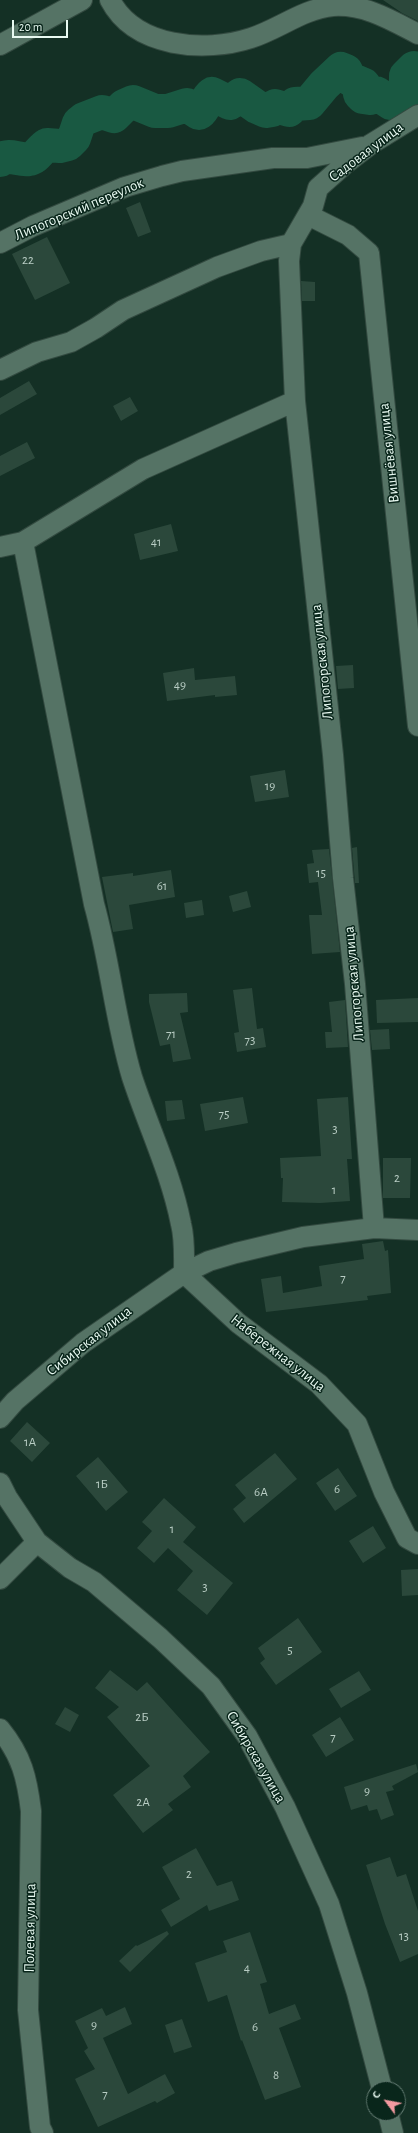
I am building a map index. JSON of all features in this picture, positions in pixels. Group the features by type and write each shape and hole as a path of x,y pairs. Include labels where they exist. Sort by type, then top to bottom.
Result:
{"street":[{"path":"0,44 82,0"},
{"path":"110,0 121,16 135,28 161,39 193,46 224,45 252,38 305,13 331,6 348,6 369,10 418,34"},
{"name":"Садовая улица","path":"292,244 313,206 318,188 345,164 371,144 418,115"},
{"name":"Липогорский переулок","path":"0,243 33,226 125,187 182,171 273,158 308,158 371,144"},
{"path":"291,158 308,168 313,175 318,188"},
{"name":"Вишнёвая улица","path":"308,215 348,234 369,253 418,726"},
{"path":"0,370 37,352 78,339 122,310 217,267 261,251 292,244"},
{"name":"Липогорская улица","path":"292,244 289,261 289,289 294,401 333,755 343,878 355,984 374,1228"},
{"path":"0,547 23,542 143,469 294,401"},
{"path":"23,542 94,904 107,952 120,1031 132,1077 176,1203 182,1225 184,1272"},
{"path":"374,1228 418,1230"},
{"name":"Сибирская улица","path":"0,1418 15,1401 83,1343 184,1272 209,1261 269,1244 338,1231 374,1228"},
{"name":"Набережная улица","path":"184,1272 238,1323 319,1384 357,1424 384,1492 407,1538 418,1544"},
{"name":"Сибирская улица","path":"0,1483 7,1497 37,1542 70,1568 94,1582 160,1638 211,1686 247,1736 285,1807 329,1904 357,1993 380,2081"},
{"path":"0,1579 37,1542"},
{"name":"Полевая улица","path":"0,1729 14,1749 22,1764 28,1781 31,1811 28,2010 40,2126 43,2133"},
{"path":"390,2121 393,2133"}],"building":[{"path":"383,0 418,0 418,21 402,13"},
{"path":"140,202 151,232 138,237 126,208"},
{"path":"47,237 70,283 35,300 12,254"},
{"path":"301,281 315,282 315,301 302,301"},
{"path":"29,381 37,394 0,415 0,398"},
{"path":"130,397 138,411 121,421 113,406"},
{"path":"27,442 35,458 0,476 0,456"},
{"path":"171,524 178,551 140,560 134,534"},
{"path":"353,665 354,688 338,689 336,666"},
{"path":"194,668 195,680 235,676 237,695 215,697 215,695 167,701 163,673"},
{"path":"285,770 289,797 255,802 250,776"},
{"path":"357,847 359,883 355,883 352,848"},
{"path":"329,849 340,952 312,954 309,915 322,915 318,882 309,883 307,864 314,863 312,850"},
{"path":"171,870 175,897 129,905 133,929 113,932 102,877 133,873 133,876"},
{"path":"247,891 251,907 233,912 229,896"},
{"path":"202,900 204,915 186,918 184,903"},
{"path":"252,988 257,1029 263,1028 266,1047 237,1052 234,1033 239,1032 233,990"},
{"path":"187,993 188,1012 180,1013 191,1059 173,1062 170,1044 160,1046 149,1002 149,994"},
{"path":"418,998 418,1022 377,1023 376,1000"},
{"path":"345,1000 348,1047 326,1048 325,1032 332,1032 329,1002"},
{"path":"389,1029 390,1049 372,1050 370,1030"},
{"path":"243,1097 248,1123 205,1131 200,1104"},
{"path":"348,1097 352,1159 347,1159 350,1201 320,1203 282,1202 283,1178 281,1178 280,1158 321,1156 317,1099"},
{"path":"182,1100 185,1119 167,1121 165,1101"},
{"path":"383,1158 411,1158 410,1198 383,1198"},
{"path":"383,1241 385,1251 388,1250 391,1293 367,1296 368,1300 266,1312 261,1279 281,1276 283,1293 322,1286 319,1266 364,1259 362,1244"},
{"path":"27,1422 50,1443 32,1462 10,1441"},
{"path":"275,1453 297,1479 244,1523 233,1509 246,1498 235,1485"},
{"path":"98,1457 128,1492 106,1511 76,1476"},
{"path":"338,1468 357,1496 335,1511 316,1483"},
{"path":"164,1498 196,1527 183,1542 233,1583 207,1615 177,1590 193,1571 168,1548 154,1563 137,1548 152,1531 142,1522"},
{"path":"373,1526 386,1548 363,1563 349,1541"},
{"path":"418,1569 418,1595 402,1596 401,1570"},
{"path":"298,1618 322,1652 276,1685 260,1663 265,1659 258,1648"},
{"path":"110,1670 137,1691 147,1682 210,1752 183,1776 191,1787 168,1804 173,1810 143,1833 113,1795 150,1766 107,1717 119,1707 95,1688"},
{"path":"359,1671 371,1690 341,1708 329,1689"},
{"path":"65,1707 79,1715 70,1732 55,1724"},
{"path":"340,1717 354,1740 326,1757 312,1735"},
{"path":"416,1764 418,1772 392,1786 394,1790 386,1792 394,1815 381,1820 377,1809 369,1811 367,1805 351,1810 344,1787"},
{"path":"196,1848 217,1886 232,1881 239,1900 209,1911 207,1905 171,1927 161,1910 180,1899 162,1867"},
{"path":"390,1857 397,1877 406,1874 418,1911 418,1954 400,1962 385,1924 366,1865"},
{"path":"167,1931 169,1934 130,1972 119,1961 136,1945 137,1946"},
{"path":"250,1932 267,1982 260,1984 269,2014 295,2004 301,2019 279,2028 301,2087 265,2100 242,2040 241,2041 227,1995 208,2002 195,1963 227,1952 223,1941"},
{"path":"125,2007 132,2024 103,2038 128,2094 165,2074 175,2093 157,2103 155,2101 98,2127 75,2079 95,2069 84,2051 88,2048 75,2021 102,2008 106,2016"},
{"path":"182,2019 192,2047 174,2053 165,2025"}],"waterway":[{"path":"0,160 7,157 29,159 34,157 47,145 60,146 68,144 74,138 79,123 84,119 102,112 114,116 124,106 133,102 155,111 168,111 187,105 199,113 212,94 230,103 240,95 257,107 266,111 272,110 275,106 289,110 295,104 309,103 324,85 341,69 346,71 350,79 364,85 360,94 363,97 370,98 376,93 391,103 397,104 404,95 406,88 406,76 414,68 418,70"}]}
